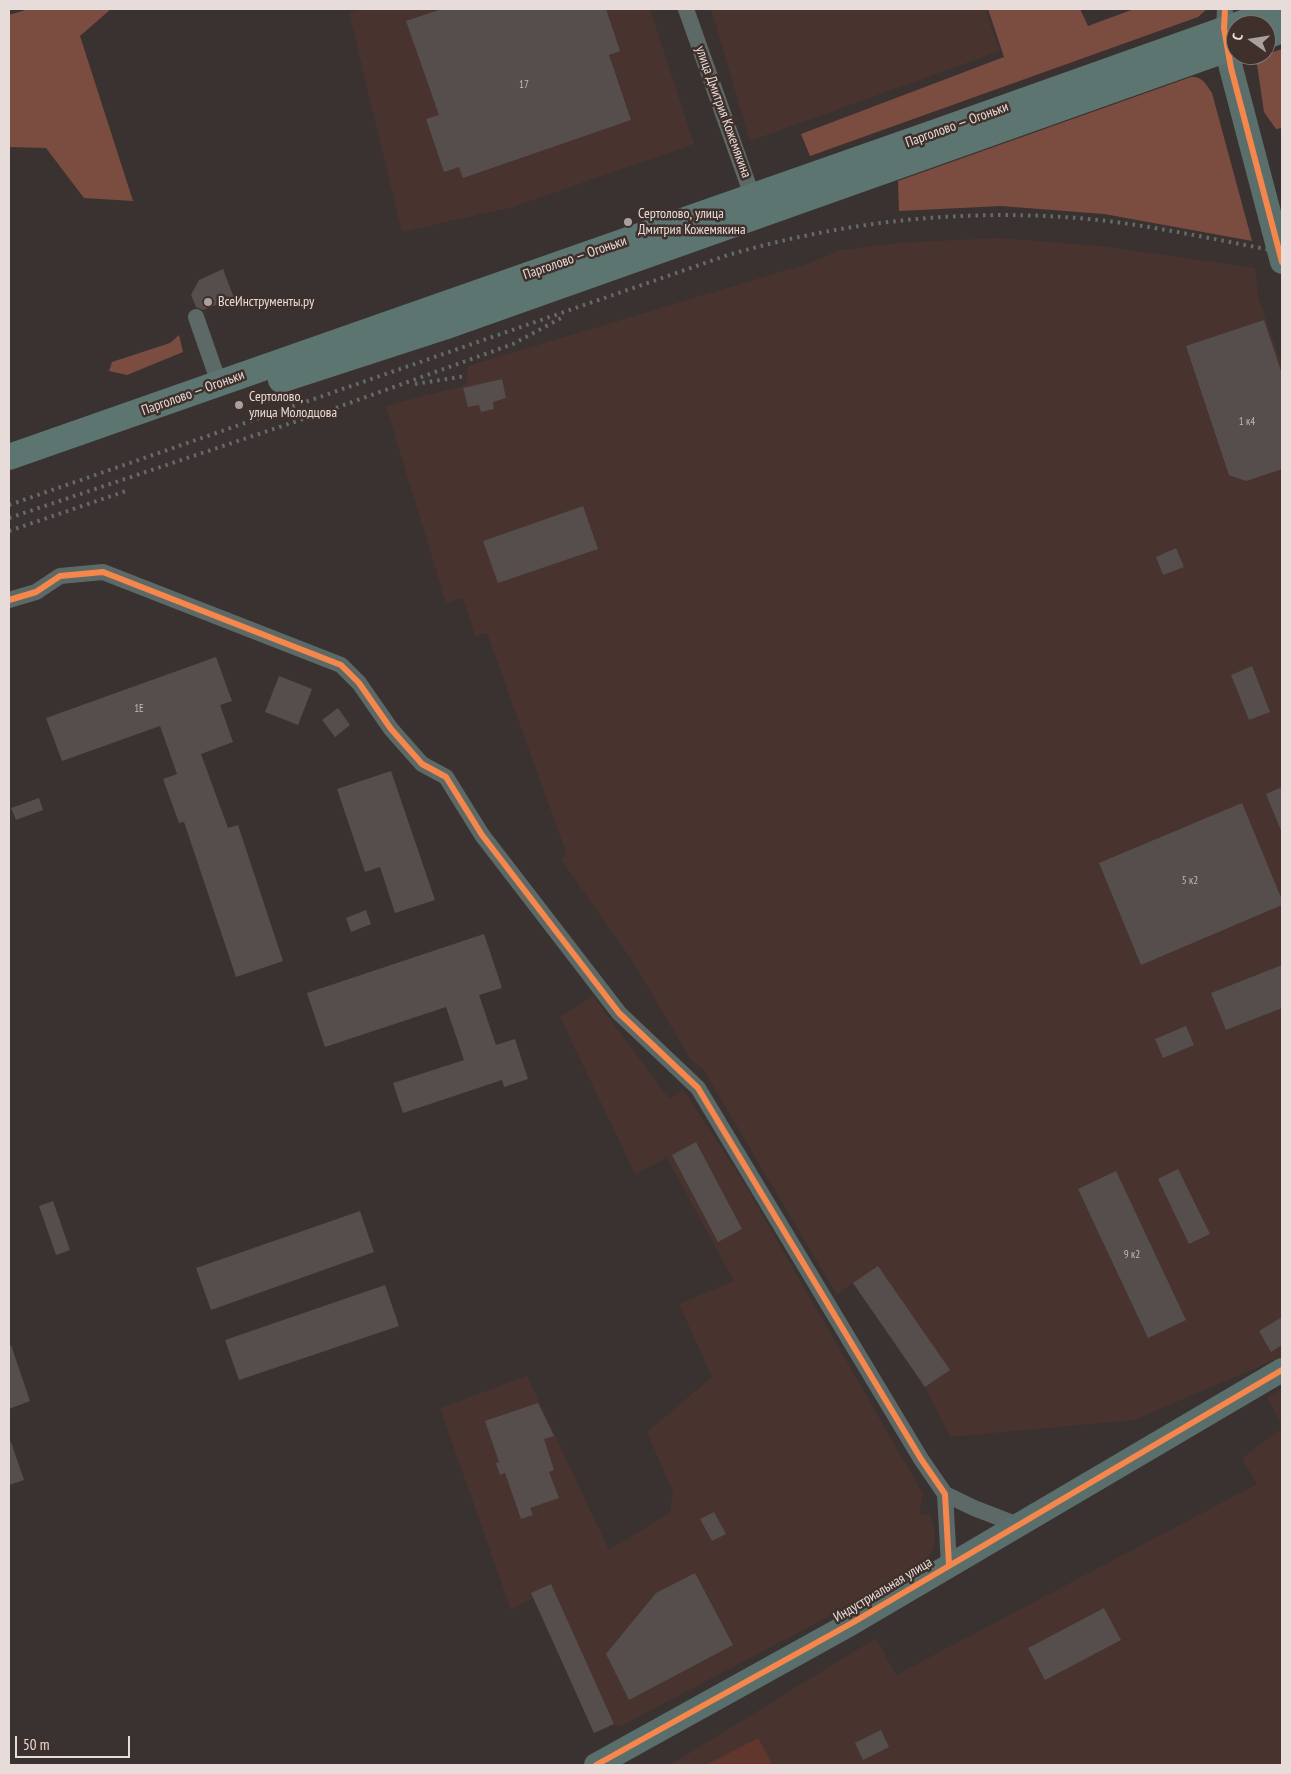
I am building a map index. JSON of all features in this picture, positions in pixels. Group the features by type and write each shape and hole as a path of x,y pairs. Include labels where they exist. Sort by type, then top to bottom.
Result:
{"main road":[{"name":"Парголово — Огоньки","path":"1268,15 1282,9"},
{"name":"Парголово — Огоньки","path":"9,475 366,351 444,327 756,206 1226,34"},
{"name":"Парголово — Огоньки","path":"9,457 219,383 756,206"}],"street":[{"name":"улица Дмитрия Кожемякина","path":"686,9 756,206"},
{"path":"1236,65 1282,262"},
{"path":"196,317 219,383"},
{"path":"9,600 36,592 60,576 103,572 341,665 359,683 391,729 422,764 446,777 482,835 619,1013 698,1088 921,1459 945,1494 974,1508 1018,1525"},
{"name":"Индустриальная улица","path":"596,1765 852,1623 1282,1370"},
{"path":"945,1494 949,1565"}],"shaded area":[{"path":"29,9 111,9 80,36 133,201 84,198 46,148 9,147 9,15"},
{"path":"360,9 650,9 694,144 513,207 402,232 349,13"},
{"path":"711,9 985,9 1000,51 750,141"},
{"path":"988,9 1080,9 1088,26 1134,9 1207,9 1198,17 810,156 801,134 1004,57"},
{"path":"1282,49 1282,128 1276,129 1264,112 1257,65 1276,65 1276,51"},
{"path":"1191,77 1201,79 1212,93 1252,241 1104,214 1001,206 899,211 898,181"},
{"path":"998,238 1101,246 1255,268 1258,297 1282,364 1282,1357 1134,1420 950,1437 925,1387 853,1283 837,1295 703,1069 691,1060 633,962 560,858 567,855 487,633 475,636 463,598 446,603 386,406 466,385 468,366 807,264 841,250 896,243"},
{"path":"179,335 183,352 127,375 109,371 112,362 170,343"},
{"path":"593,996 669,1099 683,1089 741,1178 923,1494 919,1515 930,1514 934,1527 934,1547 925,1566 619,1727 614,1724 533,1598 511,1610 440,1408 527,1376 609,1550 670,1513 673,1492 647,1432 712,1377 679,1304 734,1281 667,1158 635,1174 560,1017"},
{"path":"1282,1388 1282,1425 1267,1398"},
{"path":"1282,1428 1282,1765 670,1765 876,1638 896,1675 1257,1484 1242,1458"},
{"path":"758,1738 773,1765 706,1765"}],"building":[{"path":"442,9 606,9 620,51 609,55 631,120 463,178 459,167 444,172 426,119 439,115 406,21"},
{"path":"223,269 234,298 203,310 196,307 191,295 199,280"},
{"path":"1264,320 1282,374 1282,469 1246,481 1229,475 1186,346"},
{"path":"502,379 506,398 493,402 494,409 481,412 479,405 468,407 463,388"},
{"path":"583,506 598,549 498,583 483,541"},
{"path":"1176,548 1184,567 1163,575 1156,557"},
{"path":"216,657 232,701 220,705 233,742 201,754 228,828 238,825 283,961 236,977 184,822 179,823 163,779 177,774 160,726 62,761 46,718"},
{"path":"1252,666 1270,712 1249,720 1231,675"},
{"path":"279,676 312,689 298,725 265,712"},
{"path":"338,708 350,725 335,737 322,720"},
{"path":"391,771 435,900 395,913 380,867 365,872 337,789"},
{"path":"1282,787 1282,833 1266,794"},
{"path":"39,798 43,810 16,820 11,808"},
{"path":"1242,803 1282,900 1282,905 1141,965 1099,863"},
{"path":"366,910 371,924 351,932 346,918"},
{"path":"484,934 502,988 479,995 496,1045 515,1039 528,1079 504,1087 502,1080 403,1113 393,1083 464,1060 446,1007 325,1047 307,993"},
{"path":"1282,965 1282,1008 1226,1030 1211,993"},
{"path":"1186,1026 1194,1045 1163,1058 1155,1039"},
{"path":"696,1142 742,1229 718,1242 672,1155"},
{"path":"1178,1169 1210,1234 1189,1244 1158,1179"},
{"path":"1116,1171 1186,1320 1148,1338 1078,1189"},
{"path":"53,1201 70,1250 56,1255 39,1206"},
{"path":"360,1211 374,1252 211,1310 196,1268"},
{"path":"878,1266 950,1370 925,1387 853,1283"},
{"path":"385,1285 399,1326 239,1380 225,1340"},
{"path":"1282,1317 1282,1345 1271,1352 1259,1331"},
{"path":"11,1345 30,1401 9,1409 9,1346"},
{"path":"538,1403 554,1436 544,1439 554,1470 549,1472 559,1498 530,1508 533,1515 521,1519 505,1473 500,1475 496,1463 499,1462 485,1421"},
{"path":"9,1442 11,1442 24,1480 9,1485"},
{"path":"714,1512 726,1534 712,1541 700,1519"},
{"path":"695,1573 733,1645 629,1700 606,1654 656,1593"},
{"path":"551,1584 614,1724 594,1733 531,1593"},
{"path":"1104,1608 1121,1640 1045,1680 1028,1648"},
{"path":"881,1730 889,1747 863,1760 855,1743"}],"railway":[{"path":"9,505 728,255 819,233 865,225 958,216 1052,216 1145,226 1282,252"},
{"path":"9,518 330,410 513,344 565,316"},
{"path":"415,384 466,376"},
{"path":"9,531 126,491"}],"cycle path":[{"path":"1225,9 1224,28 1231,68 1282,262"},
{"path":"9,600 36,592 60,576 103,572 341,665 359,683 391,729 422,764 446,777 482,835 619,1013 698,1088 921,1459 945,1494 949,1565"},
{"path":"596,1765 852,1623 1282,1370"}],"place":[{"name":"Сертолово, улица Дмитрия Кожемякина","path":"628,222"},
{"name":"ВсеИнструменты.ру","path":"208,302"},
{"name":"Сертолово, улица Молодцова","path":"239,405"}]}
